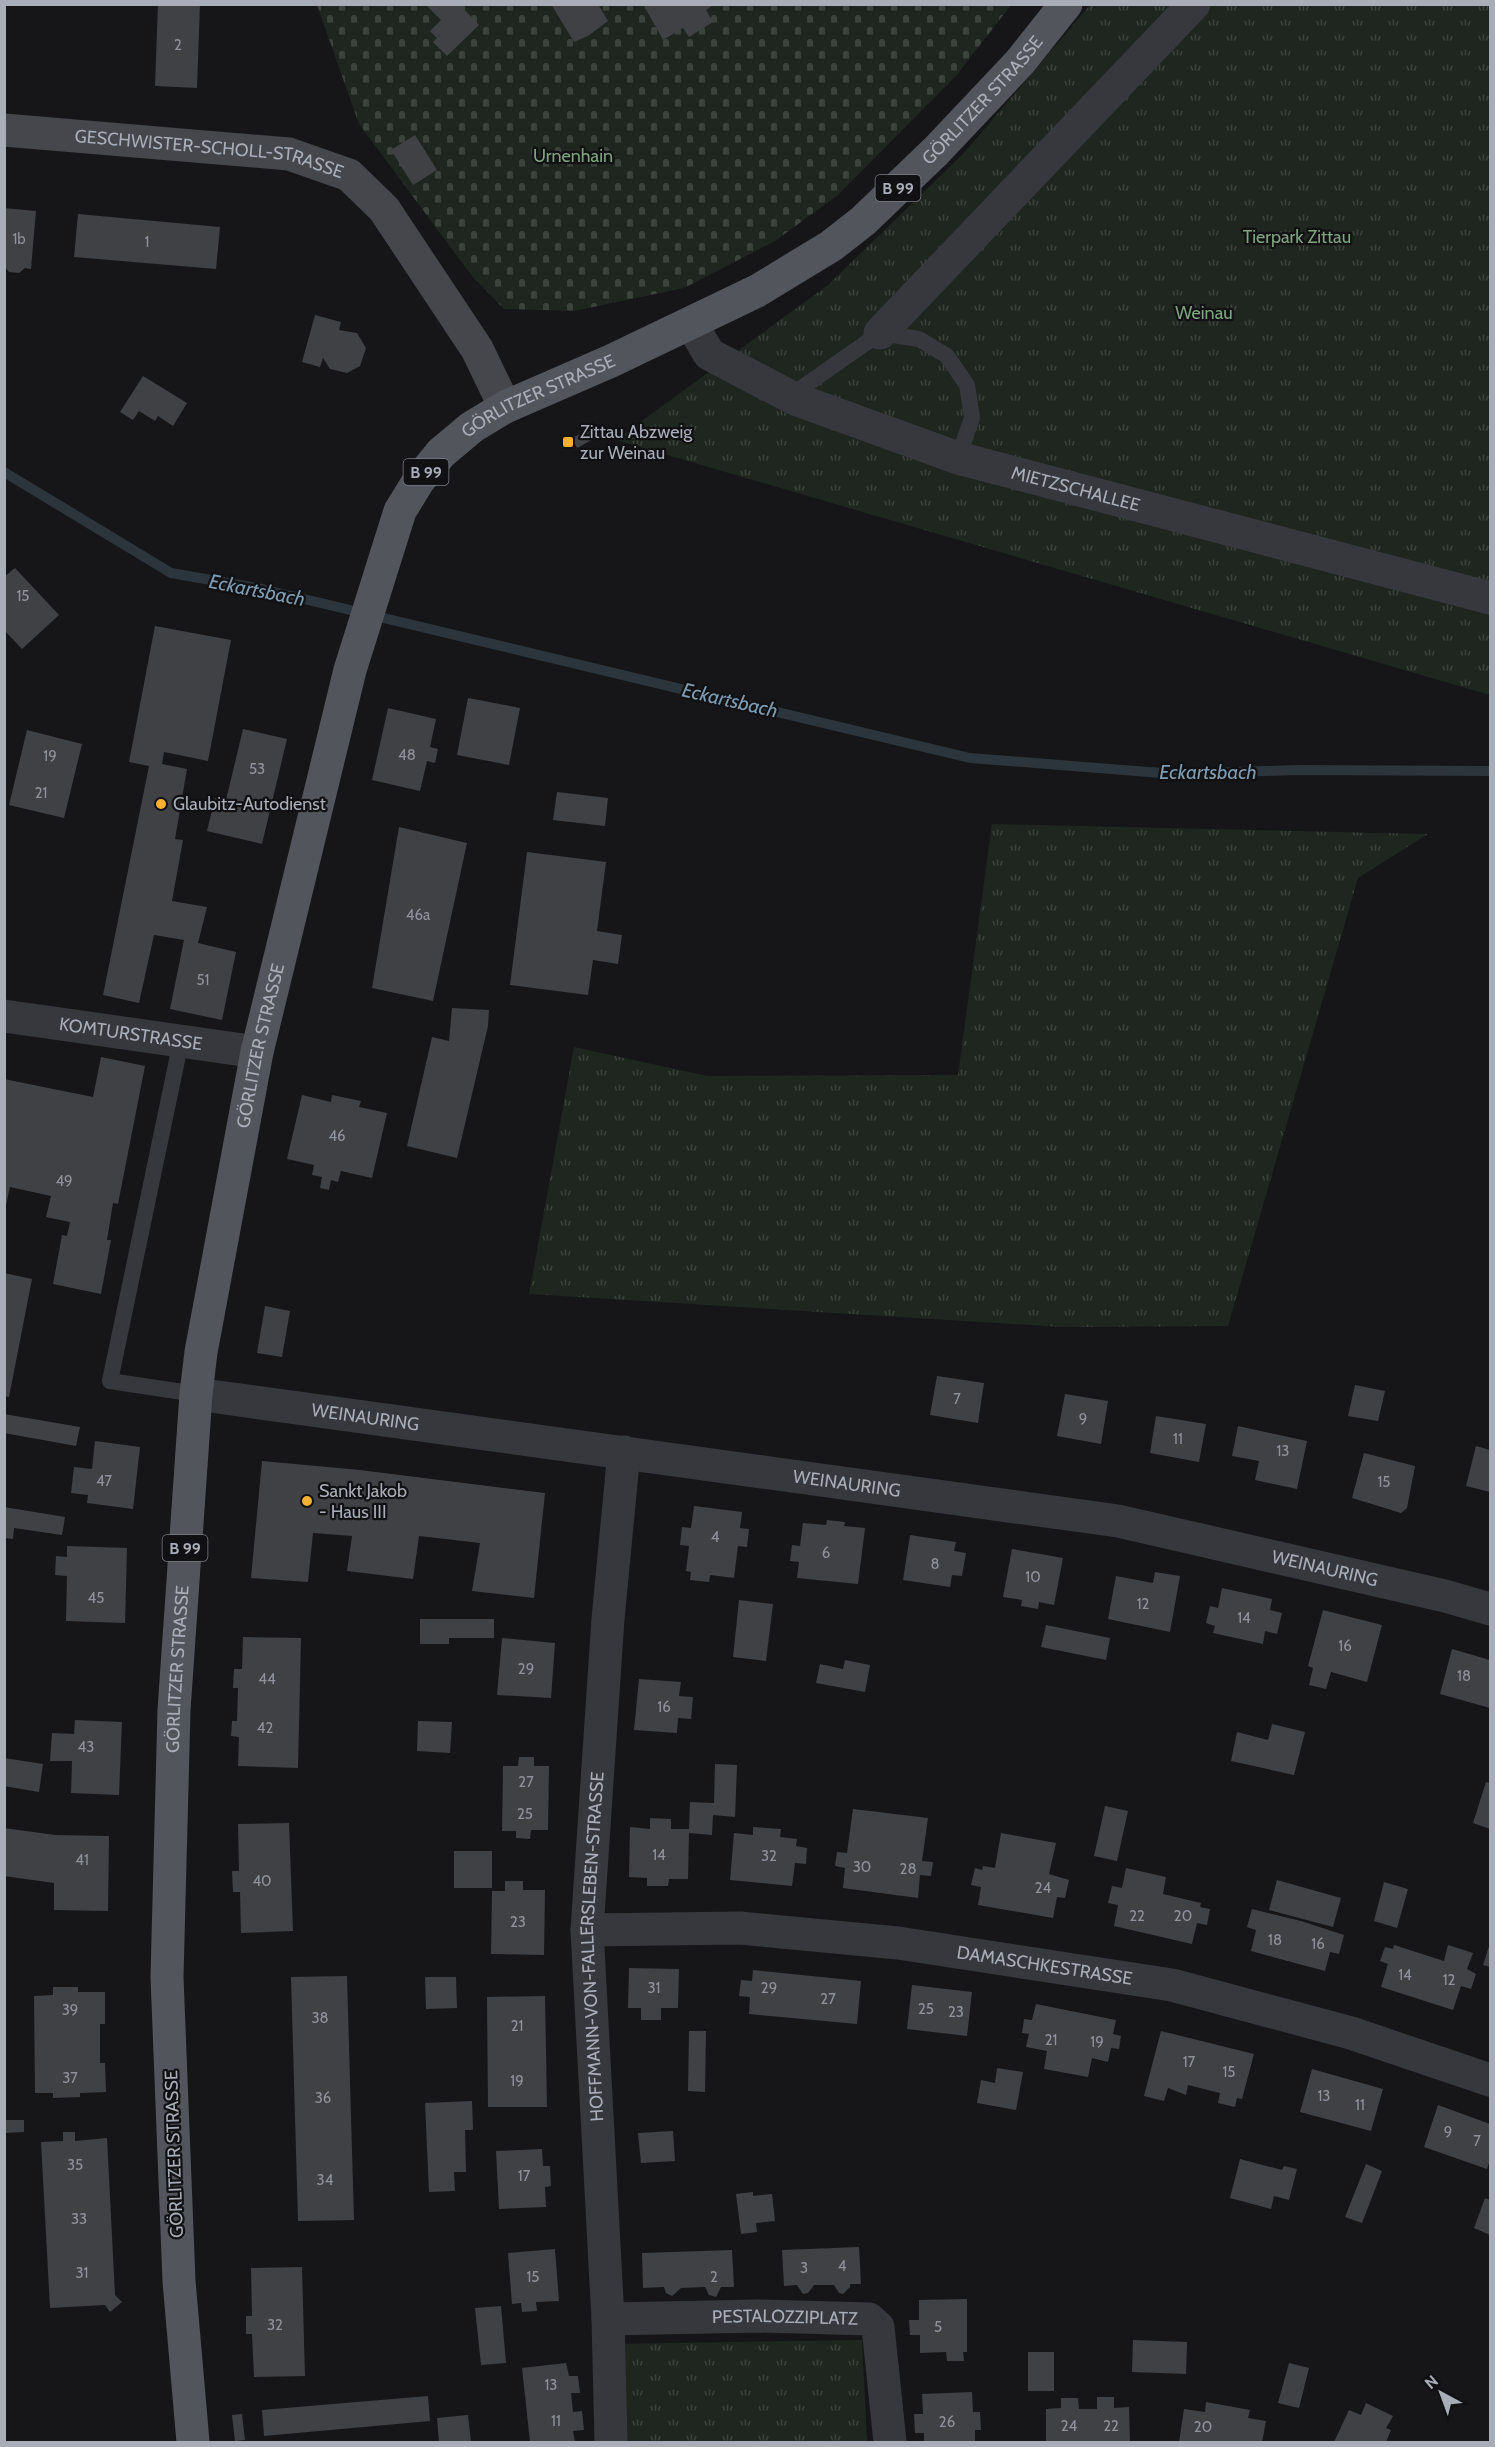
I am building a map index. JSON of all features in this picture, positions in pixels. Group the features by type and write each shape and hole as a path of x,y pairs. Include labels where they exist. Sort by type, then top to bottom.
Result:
{"main road":[{"name":"GÖRLITZER STRASSE","path":"193,2442 178,2281 167,1977 174,1710 196,1394 201,1352 257,1052 350,670 381,563 400,510 426,471 441,453 472,427 505,407 757,291 831,246 863,220 936,152 1020,62 1066,4"}],"street":[{"path":"880,333 1194,4"},
{"name":"GESCHWISTER-SCHOLL-STRASSE","path":"4,130 289,154 349,175 384,209 477,349 505,407"},
{"name":"MIETZSCHALLEE","path":"690,323 709,354 795,399 958,458 1491,598"},
{"name":"KOMTURSTRASSE","path":"4,1016 257,1052"},
{"name":"WEINAURING","path":"196,1394 1118,1521 1445,1596 1491,1609"},
{"name":"HOFFMANN-VON-FALLERSLEBEN-STRASSE","path":"611,2442 608,2319 587,1930 608,1618 624,1452"},
{"name":"DAMASCHKESTRASSE","path":"587,1930 740,1928 898,1943 1172,1985 1351,2032 1491,2080"},
{"name":"PESTALOZZIPLATZ","path":"608,2319 759,2316 869,2319 878,2327 890,2442"}],"lane":[{"path":"795,399 800,389 880,333 919,339 947,356 968,385 972,418 958,458"},
{"path":"181,1041 110,1381 196,1394"}],"green space":[{"name":"Urnenhain","path":"317,5 1011,5 956,76 838,195 775,241 684,288 574,311 504,309 472,276 359,124"},
{"name":"Weinau","path":"1090,5 1490,5 1490,695 616,440 828,285 964,153"},
{"path":"992,824 1428,834 1358,878 1228,1326 1063,1327 529,1294 574,1047 707,1076 958,1075"},
{"path":"862,2340 867,2442 622,2442 615,2344"}],"building":[{"path":"158,4 200,4 197,88 155,86"},
{"path":"425,4 459,4 479,25 447,56 433,42 437,38 430,31 441,20"},
{"path":"551,4 598,4 608,21 588,36 574,42"},
{"path":"643,4 715,4 706,10 713,22 689,37 683,28 663,40"},
{"path":"415,135 437,170 413,185 391,150"},
{"path":"4,208 36,211 31,269 25,268 19,273 9,272 4,266"},
{"path":"78,214 220,227 216,269 74,257"},
{"path":"315,315 341,322 339,330 357,333 366,348 360,366 347,373 330,369 323,358 320,367 302,362"},
{"path":"143,376 187,403 173,426 158,416 155,421 139,411 133,420 120,412"},
{"path":"592,428 597,437 577,448 572,438"},
{"path":"15,568 59,615 22,649 4,630 4,577"},
{"name":"Glaubitz-Autodienst","path":"155,626 231,640 208,761 164,752 162,764 187,769 175,839 183,840 172,901 207,907 198,943 236,952 222,1020 170,1009 184,940 154,935 139,1003 103,995 149,766 129,762"},
{"path":"468,698 520,708 509,765 457,755"},
{"path":"388,708 436,719 430,747 438,749 435,763 427,761 420,791 372,780"},
{"path":"243,729 287,739 262,844 207,831 215,798 226,800"},
{"path":"27,730 82,744 64,818 9,805"},
{"path":"557,792 608,798 605,826 553,820"},
{"path":"399,827 467,843 433,1001 372,988"},
{"path":"527,852 606,862 597,931 622,935 618,964 593,960 588,995 510,985"},
{"path":"452,1008 489,1010 488,1026 457,1158 407,1146 432,1037 449,1041"},
{"path":"101,1057 145,1066 118,1204 113,1203 107,1240 111,1240 101,1294 53,1284 62,1235 67,1236 70,1222 46,1217 51,1196 10,1187 4,1214 4,1079 93,1097"},
{"path":"302,1095 331,1102 332,1095 361,1101 359,1107 387,1113 372,1178 341,1171 338,1182 331,1180 329,1190 320,1188 322,1177 312,1175 314,1165 287,1159"},
{"path":"4,1273 32,1279 9,1397 4,1396"},
{"path":"265,1306 290,1311 282,1357 257,1353"},
{"path":"937,1376 984,1383 978,1423 930,1415"},
{"path":"1355,1385 1385,1391 1378,1421 1348,1416"},
{"path":"1065,1394 1108,1401 1101,1444 1057,1436"},
{"path":"4,1414 80,1427 76,1446 4,1433"},
{"path":"1156,1416 1206,1424 1199,1462 1150,1453"},
{"path":"1238,1426 1307,1441 1297,1489 1255,1480 1259,1461 1232,1456"},
{"path":"95,1441 140,1447 133,1509 87,1503 88,1495 71,1493 74,1467 92,1469"},
{"path":"1476,1446 1490,1450 1490,1492 1466,1486"},
{"path":"1364,1453 1415,1466 1407,1508 1401,1513 1352,1498"},
{"path":"262,1461 360,1470 545,1493 534,1598 472,1591 480,1543 419,1536 413,1579 347,1571 352,1536 313,1533 308,1582 251,1578"},
{"path":"694,1506 742,1512 740,1528 749,1529 747,1547 738,1546 734,1578 710,1575 709,1582 690,1580 691,1572 686,1571 689,1546 680,1545 682,1527 691,1528"},
{"path":"4,1507 65,1517 62,1535 14,1528 13,1539 4,1538"},
{"path":"827,1520 845,1522 844,1526 865,1528 858,1584 797,1578 799,1562 790,1561 792,1545 800,1546 803,1523 826,1525"},
{"path":"910,1535 956,1542 954,1551 966,1553 962,1576 952,1575 950,1587 903,1580"},
{"path":"67,1546 127,1548 125,1623 66,1621 67,1576 55,1575 56,1556 67,1557"},
{"path":"1012,1549 1063,1558 1054,1605 1039,1602 1038,1609 1021,1606 1022,1600 1003,1597"},
{"path":"1155,1572 1180,1576 1170,1632 1108,1619 1116,1576 1153,1583"},
{"path":"1222,1588 1272,1599 1270,1610 1282,1613 1277,1634 1265,1631 1263,1644 1213,1633 1215,1626 1206,1623 1210,1606 1218,1608"},
{"path":"739,1600 773,1604 766,1661 733,1657"},
{"path":"1323,1610 1382,1625 1367,1682 1331,1672 1326,1689 1309,1685 1313,1668 1308,1666"},
{"path":"420,1619 494,1619 494,1638 449,1638 449,1644 420,1644"},
{"path":"1046,1625 1110,1638 1106,1660 1041,1647"},
{"path":"243,1637 301,1638 298,1768 238,1766 239,1737 231,1736 232,1721 237,1721 238,1688 233,1688 234,1669 242,1669"},
{"path":"502,1638 555,1643 551,1698 497,1695"},
{"path":"1452,1649 1490,1660 1490,1708 1440,1694"},
{"path":"845,1660 870,1665 865,1692 816,1683 820,1664 843,1669"},
{"path":"639,1679 681,1682 679,1696 693,1697 691,1719 678,1718 677,1733 634,1730"},
{"path":"75,1720 122,1722 119,1795 71,1793 72,1761 50,1761 52,1733 74,1734"},
{"path":"418,1721 452,1722 450,1753 417,1751"},
{"path":"1272,1724 1305,1732 1294,1775 1231,1761 1237,1732 1268,1740"},
{"path":"519,1757 534,1757 534,1766 549,1766 548,1830 531,1830 530,1839 516,1838 516,1831 502,1831 503,1766 518,1766"},
{"path":"4,1758 43,1764 39,1792 4,1786"},
{"path":"715,1764 737,1765 735,1817 713,1815 712,1835 689,1833 688,1879 669,1879 668,1886 647,1886 647,1878 629,1877 630,1827 650,1829 650,1818 671,1819 671,1829 689,1829 690,1802 714,1803"},
{"path":"1486,1782 1490,1783 1490,1829 1473,1823"},
{"path":"1105,1806 1128,1811 1117,1861 1094,1856"},
{"path":"853,1809 928,1818 922,1861 933,1862 931,1876 920,1875 918,1898 843,1888 845,1868 835,1866 837,1852 847,1853"},
{"path":"289,1823 293,1931 241,1933 240,1892 233,1892 232,1871 239,1871 238,1824"},
{"path":"753,1827 781,1829 780,1837 797,1839 796,1846 807,1848 806,1864 795,1863 792,1886 730,1880 734,1833 753,1835"},
{"path":"4,1828 55,1835 109,1836 108,1911 54,1910 54,1883 4,1876"},
{"path":"1001,1833 1056,1843 1049,1874 1069,1880 1065,1898 1057,1897 1053,1918 978,1905 981,1887 971,1885 975,1868 982,1870 983,1866 995,1868"},
{"path":"454,1851 492,1851 492,1888 454,1888"},
{"path":"1126,1868 1166,1877 1163,1894 1201,1903 1200,1907 1210,1909 1207,1925 1197,1923 1192,1944 1114,1926 1118,1905 1108,1903 1112,1886 1122,1888"},
{"path":"1277,1880 1341,1898 1333,1927 1269,1910"},
{"path":"505,1881 523,1881 523,1890 545,1890 544,1955 491,1954 492,1891 505,1891"},
{"path":"1384,1882 1408,1889 1397,1928 1374,1921"},
{"path":"1252,1909 1344,1935 1339,1954 1330,1952 1325,1971 1251,1951 1256,1930 1247,1927"},
{"path":"1490,1943 1490,1967 1483,1965"},
{"path":"1394,1945 1444,1961 1448,1945 1473,1953 1467,1969 1476,1974 1471,1989 1461,1986 1453,2010 1381,1987 1388,1964 1380,1961 1385,1947 1393,1949"},
{"path":"629,1968 679,1969 678,2008 661,2008 661,2020 641,2020 641,2008 628,2008"},
{"path":"753,1970 861,1981 857,2024 749,2014 750,1997 739,1996 741,1980 752,1981"},
{"path":"347,1976 354,2220 298,2221 291,1977"},
{"path":"425,1977 456,1977 457,2008 426,2009"},
{"path":"912,1985 972,1992 967,2036 907,2029"},
{"path":"53,1987 78,1987 78,1992 105,1992 105,2024 100,2024 100,2063 105,2063 106,2092 80,2093 80,2097 53,2098 53,2093 35,2093 34,1996 53,1995"},
{"path":"545,1996 547,2107 488,2107 487,1997"},
{"path":"1036,2004 1116,2020 1113,2034 1121,2036 1119,2049 1111,2048 1108,2062 1092,2058 1088,2077 1044,2069 1047,2051 1026,2047 1029,2034 1022,2033 1024,2019 1032,2020"},
{"path":"689,2031 706,2031 705,2092 688,2091"},
{"path":"1161,2031 1254,2054 1242,2099 1237,2098 1235,2107 1218,2103 1220,2093 1188,2085 1186,2095 1168,2088 1164,2101 1144,2096"},
{"path":"997,2068 1023,2072 1016,2110 977,2103 981,2080 995,2083"},
{"path":"1312,2069 1383,2089 1371,2131 1300,2112"},
{"path":"472,2101 473,2130 465,2130 466,2172 454,2172 455,2191 429,2192 425,2103"},
{"path":"1438,2105 1490,2124 1490,2160 1487,2169 1424,2147"},
{"path":"4,2120 24,2120 24,2132 4,2133"},
{"path":"673,2131 675,2161 641,2163 638,2133"},
{"path":"63,2132 75,2132 75,2141 107,2138 115,2295 122,2302 110,2312 105,2305 50,2308 41,2142 63,2141"},
{"path":"542,2149 543,2166 550,2166 551,2186 545,2187 546,2207 499,2209 496,2151"},
{"path":"1240,2159 1282,2170 1284,2166 1297,2169 1289,2200 1274,2196 1271,2209 1230,2198"},
{"path":"1366,2164 1382,2171 1362,2223 1345,2217"},
{"path":"753,2192 753,2196 772,2194 775,2221 756,2223 757,2232 741,2234 736,2194"},
{"path":"1485,2198 1490,2200 1490,2235 1474,2228"},
{"path":"859,2247 861,2284 850,2284 843,2294 839,2293 834,2285 814,2285 808,2293 803,2294 797,2285 784,2286 782,2250"},
{"path":"555,2249 559,2301 536,2302 537,2311 522,2312 521,2303 512,2304 508,2253"},
{"path":"732,2250 734,2287 721,2287 716,2297 709,2295 705,2287 681,2288 672,2296 666,2293 664,2287 643,2288 642,2253"},
{"path":"302,2267 305,2376 254,2377 252,2334 246,2334 246,2316 252,2316 251,2268"},
{"path":"967,2299 967,2352 963,2352 964,2361 947,2361 946,2352 920,2353 920,2335 910,2335 909,2320 919,2320 919,2300"},
{"path":"501,2306 506,2363 481,2365 475,2308"},
{"path":"1133,2340 1187,2342 1186,2374 1132,2372"},
{"path":"1028,2352 1054,2352 1054,2391 1028,2391"},
{"path":"566,2363 569,2376 578,2376 580,2393 571,2393 573,2412 582,2411 584,2430 573,2431 575,2442 530,2442 522,2368"},
{"path":"1289,2363 1309,2368 1299,2408 1278,2403"},
{"path":"972,2392 973,2412 980,2412 981,2430 975,2430 975,2442 924,2442 924,2433 915,2433 914,2414 923,2414 922,2394"},
{"path":"428,2396 430,2421 264,2436 262,2410"},
{"path":"1097,2397 1114,2397 1114,2408 1129,2407 1130,2442 1046,2442 1046,2409 1061,2408 1061,2398 1078,2398 1079,2409 1097,2409"},
{"path":"1206,2402 1250,2410 1248,2418 1266,2421 1262,2442 1179,2442 1184,2409 1205,2412"},
{"path":"1366,2403 1393,2416 1386,2428 1391,2430 1386,2442 1334,2442 1349,2410 1361,2415"},
{"path":"242,2414 245,2440 235,2441 232,2415"},
{"path":"468,2415 471,2442 439,2442 437,2418"}],"waterway":[{"name":"Eckartsbach","path":"4,472 171,573 262,589 970,758 1174,774 1298,770 1490,771"}],"place":[{"name":"Zittau Abzweig zur Weinau","path":"568,442"},
{"name":"Glaubitz-Autodienst","path":"161,804"},
{"name":"Sankt Jakob - Haus III","path":"307,1501"}],"park label":[{"name":"Tierpark Zittau","path":"1297,237"}]}
